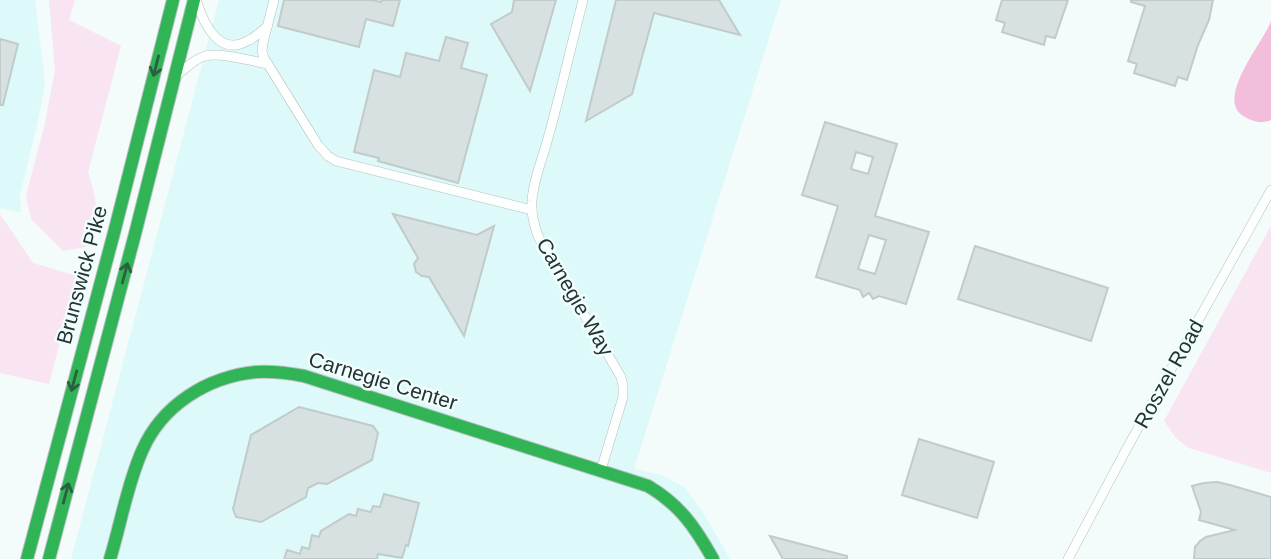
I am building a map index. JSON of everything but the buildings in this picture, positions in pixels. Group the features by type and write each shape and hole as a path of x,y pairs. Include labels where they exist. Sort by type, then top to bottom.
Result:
{"main road":[{"name":"Brunswick Pike","path":"27,559 173,0"},
{"name":"Brunswick Pike","path":"49,559 195,0"},
{"name":"Carnegie Center","path":"110,559 138,461 147,441 171,409 202,387 236,374 274,370 304,376 648,486 676,504 713,559"}],"street":[{"path":"195,0 210,32 221,42 235,45 248,42 267,27"},
{"path":"274,0 262,51 318,145 328,156 337,161 532,210"},
{"name":"Carnegie Way","path":"583,0 535,182 532,210 539,238 621,377 622,397 601,470"},
{"path":"175,77 193,62 204,57 219,55 268,64"},
{"name":"Roszel Road","path":"1068,559 1271,190"}],"shaded area":[{"path":"0,0 35,0 45,83 20,195 21,213 0,208"},
{"path":"49,0 75,0 69,20 121,46 88,172 97,213 86,247 63,251 31,219 26,196 45,123 55,70"},
{"path":"219,0 781,0 634,469 662,475 685,488 701,509 730,559 71,559"},
{"path":"1271,21 1271,120 1258,122 1245,117 1237,109 1235,98 1243,71"},
{"path":"0,214 33,263 77,276 49,384 0,373"},
{"path":"1271,226 1271,473 1189,448 1176,438 1164,421"}],"traffic: fast":[{"path":"27,559 173,0"},
{"path":"49,559 194,0"},
{"path":"110,559 137,464 161,420 188,396 204,387 220,380 256,372 304,376 648,486 686,518 713,559"}]}
